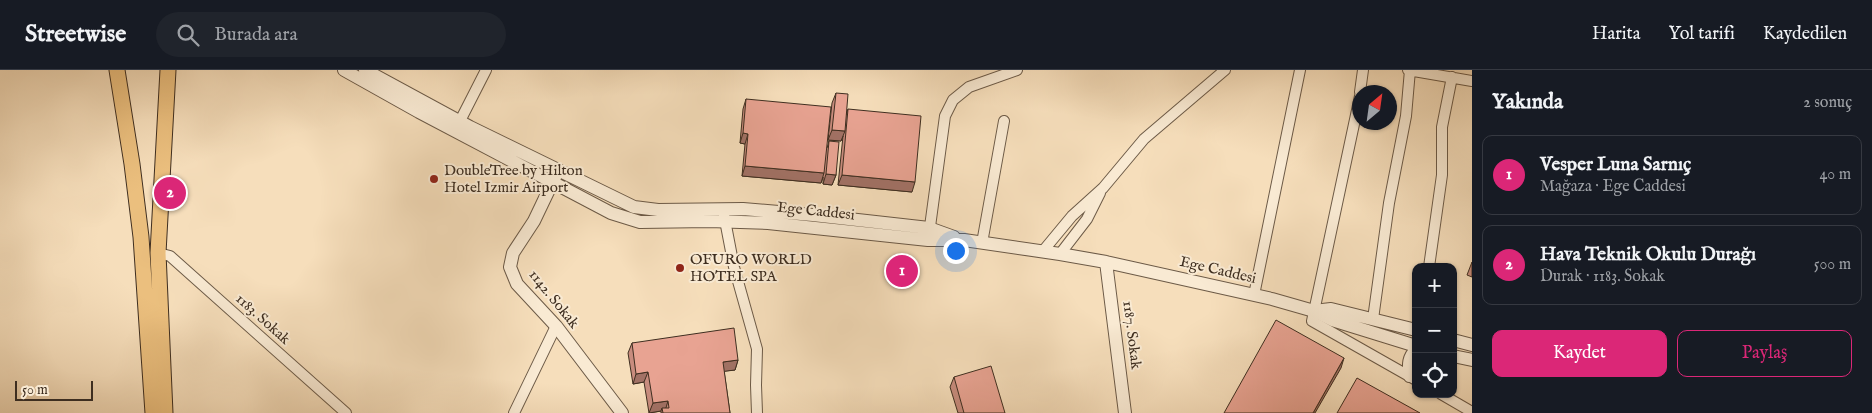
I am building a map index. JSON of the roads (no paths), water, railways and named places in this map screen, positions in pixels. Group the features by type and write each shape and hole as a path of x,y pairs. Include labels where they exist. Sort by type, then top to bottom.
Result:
{"main road":[{"path":"117,70 141,237 153,413"},
{"path":"165,413 158,253 168,70"}],"street":[{"name":"Ege Caddesi","path":"344,70 419,112 611,213 640,222 724,215 768,222 929,234 1106,262 1314,310"},
{"path":"365,70 460,121 634,208 724,215 734,267 757,349 757,413"},
{"path":"460,121 486,70"},
{"path":"929,234 945,116 953,100 969,87 1017,70"},
{"path":"1043,251 1072,216 1103,188 1144,139 1224,70"},
{"path":"1254,295 1300,70"},
{"path":"1361,85 1362,70"},
{"path":"1373,319 1389,203 1406,116 1409,70 1472,81"},
{"path":"1430,263 1442,175 1442,127 1452,77"},
{"path":"982,243 1004,120"},
{"path":"1352,130 1312,321 1412,378"},
{"name":"1142. Sokak","path":"558,170 534,221 513,253 510,267 517,284 556,326 619,411"},
{"path":"1060,254 1088,220 1103,188"},
{"name":"1183. Sokak","path":"158,253 170,256 346,413"},
{"name":"1187. Sokak","path":"1106,262 1126,413"},
{"path":"1314,310 1331,309 1412,329"},
{"path":"1314,310 1332,320 1412,346"},
{"path":"514,413 556,326"},
{"path":"1457,341 1472,345"},
{"path":"1412,351 1408,355 1407,366 1412,378"},
{"path":"1457,357 1472,360"},
{"path":"1448,398 1472,412"}],"place":[{"name":"DoubleTree by Hilton Hotel Izmir Airport","path":"434,179"},
{"name":"Hava Teknik Okulu Durağı","path":"170,193"},
{"name":"OFURO WORLD HOTEL SPA","path":"680,268"},
{"name":"Vesper Luna Sarnıç","path":"902,271"}]}
